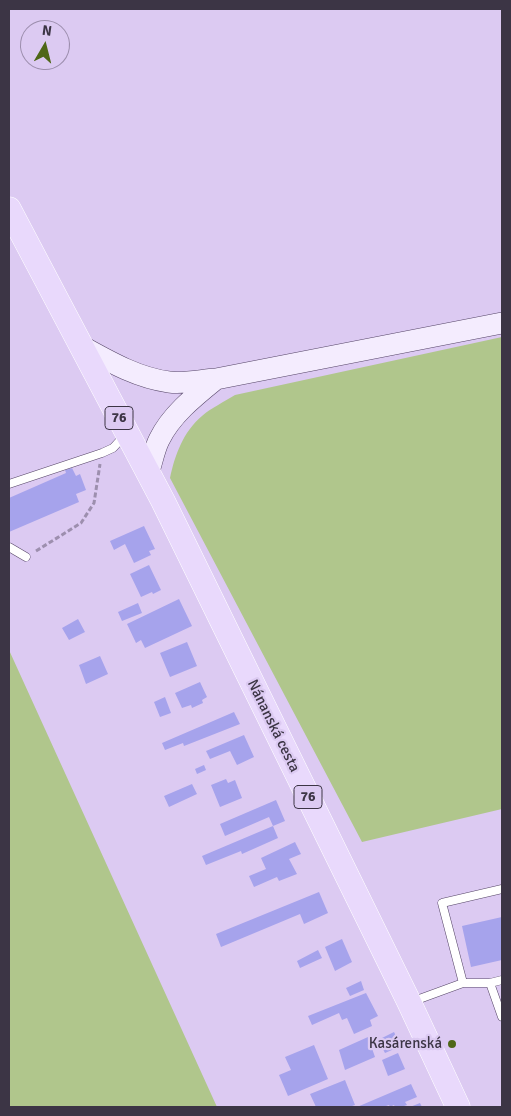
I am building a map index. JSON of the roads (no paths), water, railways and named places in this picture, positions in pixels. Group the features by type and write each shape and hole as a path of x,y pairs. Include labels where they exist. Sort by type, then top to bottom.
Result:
{"main road":[{"name":"76","path":"9,210 83,347"},
{"path":"83,347 111,363 149,378 171,382 216,379 502,323"},
{"name":"Nánanská cesta","path":"83,347 148,474 409,1002 458,1107"},
{"path":"148,474 158,440 170,422 216,379"}],"lane":[{"path":"9,484 102,453 113,448 127,434"},
{"path":"9,547 26,557"},
{"path":"463,982 442,903 502,889"},
{"path":"409,1002 463,982 490,983 502,980"},
{"path":"490,983 502,1017"}],"place":[{"name":"Kasárenská","path":"452,1044"}]}
